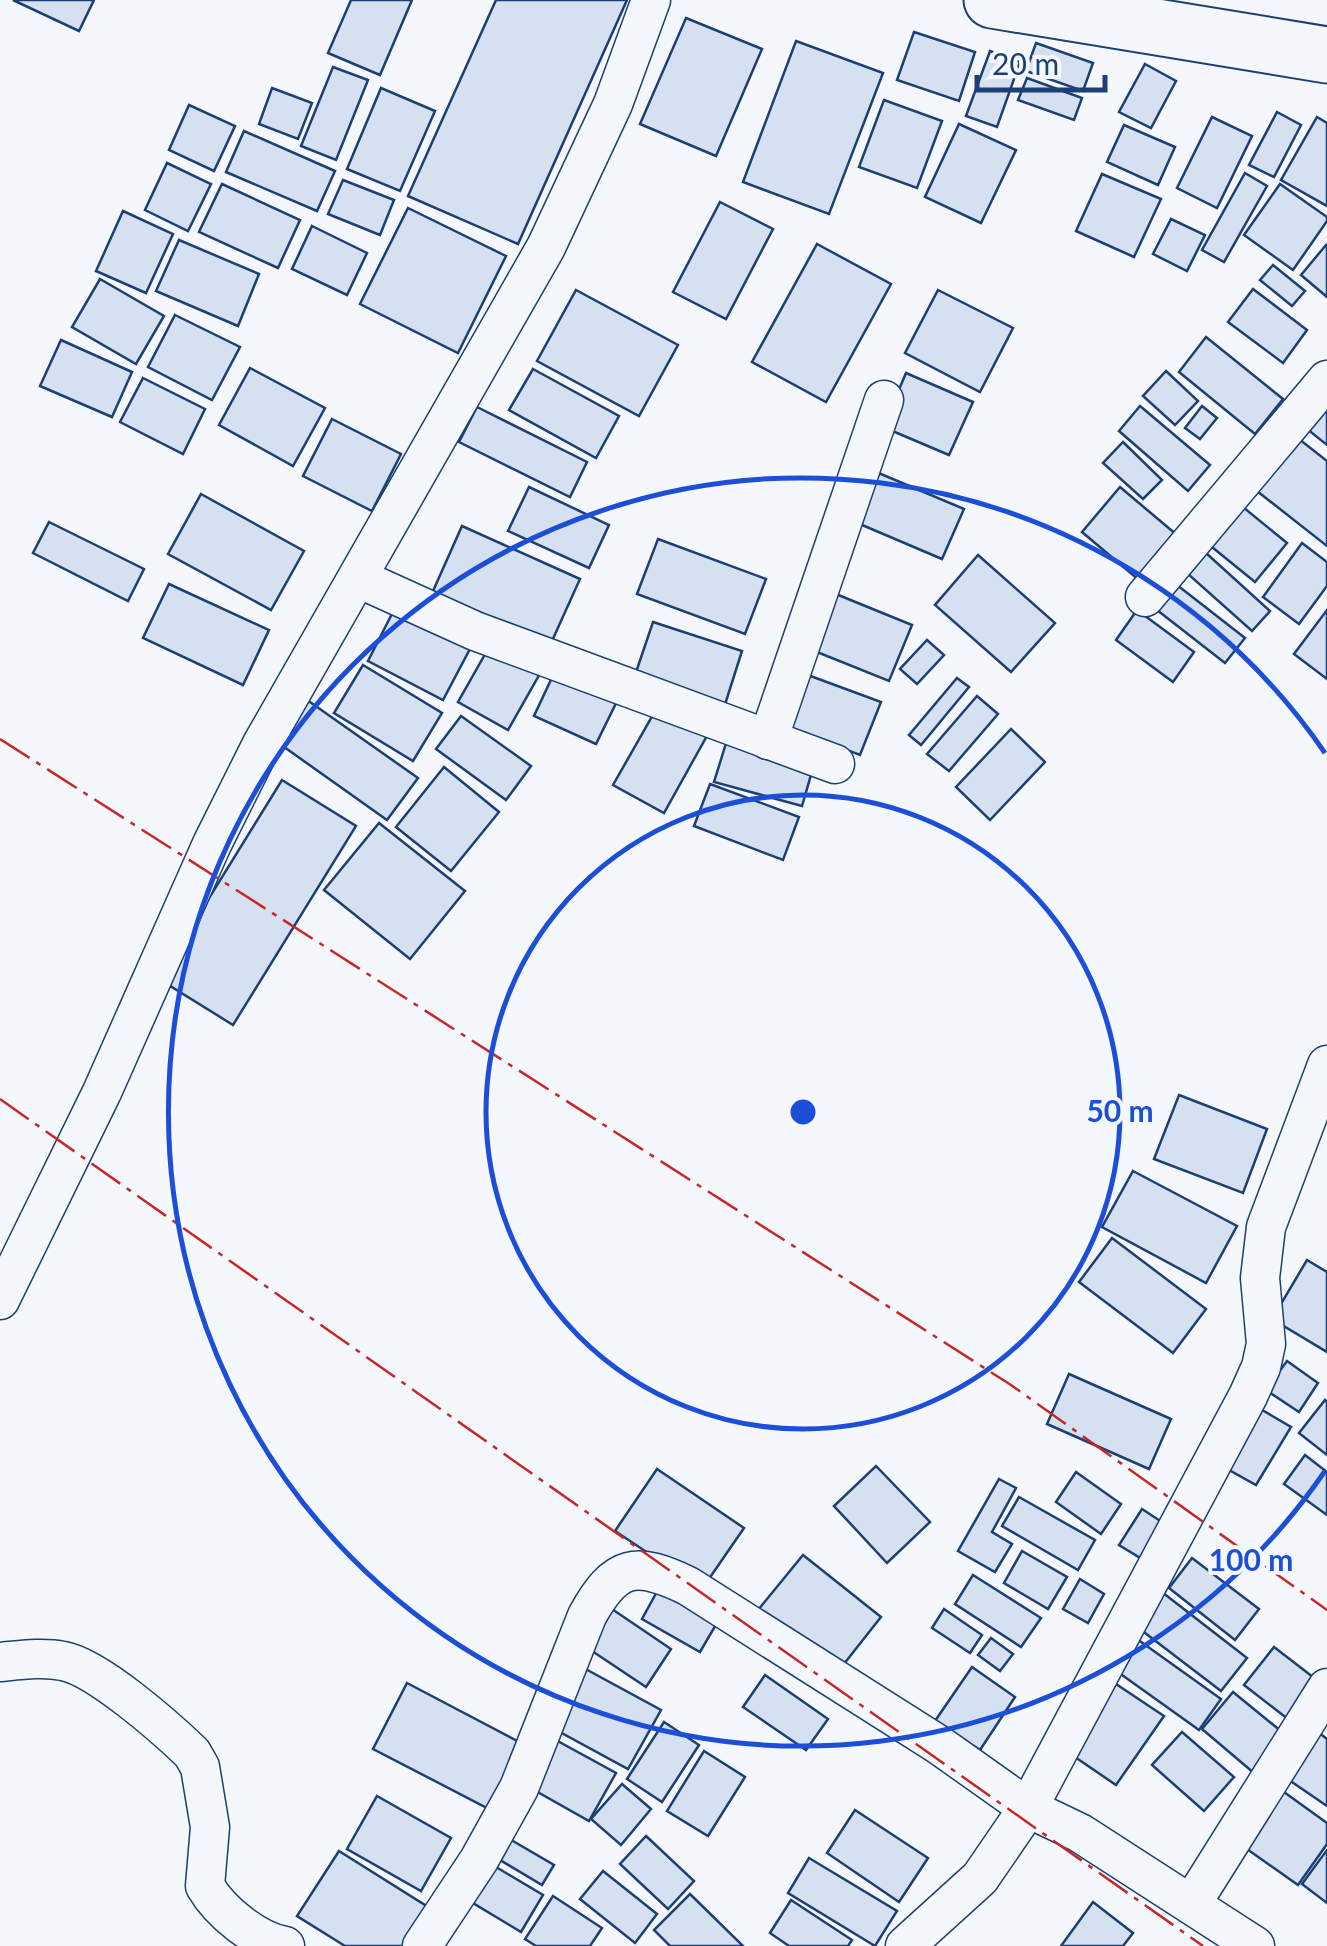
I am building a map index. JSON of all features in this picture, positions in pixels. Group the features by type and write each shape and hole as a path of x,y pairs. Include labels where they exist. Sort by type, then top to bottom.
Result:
{"main road":[{"path":"992,0 1327,55"}],"street":[{"path":"0,1300 102,1092 262,744 546,248 613,104 651,0"},
{"path":"1144,597 1327,380"},
{"path":"768,740 884,400"},
{"path":"358,578 475,631 835,764"},
{"path":"904,1946 980,1878 1028,1808 1261,1367 1266,1344 1260,1264 1266,1227 1327,1065"},
{"path":"422,1946 479,1860 519,1788 598,1596 626,1570 640,1568 660,1572 688,1586 939,1745 1028,1808 1080,1832 1255,1946"},
{"path":"0,1662 48,1658 68,1661 90,1671 192,1753 203,1778 210,1827 206,1886 218,1904 252,1932 285,1946"},
{"path":"1192,1903 1327,1688"}],"building":[{"path":"13,0 94,0 79,31"},
{"path":"351,0 412,0 380,75 328,53"},
{"path":"496,0 627,0 518,244 408,196"},
{"path":"686,18 762,49 716,156 640,124"},
{"path":"914,32 975,52 959,101 897,80"},
{"path":"796,41 883,73 829,214 743,182"},
{"path":"1036,43 1093,63 1083,91 1026,71"},
{"path":"990,51 1020,62 997,127 966,116"},
{"path":"1145,64 1176,81 1151,128 1119,112"},
{"path":"333,67 368,80 336,160 301,146"},
{"path":"1027,78 1082,98 1074,120 1018,100"},
{"path":"272,88 312,103 298,139 259,124"},
{"path":"381,88 435,111 400,191 347,169"},
{"path":"884,100 942,121 917,188 859,167"},
{"path":"189,105 235,126 214,171 169,150"},
{"path":"1277,112 1301,125 1274,177 1249,165"},
{"path":"1212,117 1252,136 1217,208 1177,188"},
{"path":"1317,117 1327,123 1327,206 1281,180"},
{"path":"959,124 1016,150 981,223 925,197"},
{"path":"1124,125 1175,147 1158,185 1107,162"},
{"path":"244,131 335,171 317,211 226,172"},
{"path":"167,163 211,184 188,231 145,210"},
{"path":"1245,173 1267,186 1224,262 1202,250"},
{"path":"1102,174 1161,199 1134,257 1076,231"},
{"path":"343,180 394,200 380,235 328,214"},
{"path":"222,184 300,220 278,268 199,232"},
{"path":"1280,184 1327,217 1293,270 1244,235"},
{"path":"720,202 773,229 726,319 673,292"},
{"path":"408,208 506,256 458,353 360,304"},
{"path":"123,211 173,234 146,293 96,271"},
{"path":"1171,219 1205,235 1187,271 1153,254"},
{"path":"312,226 367,253 347,295 292,269"},
{"path":"179,240 259,274 238,326 156,291"},
{"path":"817,244 891,284 826,402 752,362"},
{"path":"1327,246 1327,297 1301,275"},
{"path":"1273,265 1305,291 1292,306 1260,280"},
{"path":"100,279 164,316 136,364 72,327"},
{"path":"1253,289 1307,330 1283,363 1228,322"},
{"path":"576,290 678,345 639,416 537,361"},
{"path":"938,290 1013,328 980,392 905,353"},
{"path":"175,315 240,347 212,400 148,367"},
{"path":"1206,337 1283,399 1255,434 1179,372"},
{"path":"61,340 132,372 112,417 40,386"},
{"path":"250,368 325,408 293,466 219,425"},
{"path":"533,369 619,416 596,458 509,410"},
{"path":"1166,371 1198,401 1175,425 1143,396"},
{"path":"906,373 973,402 949,455 883,427"},
{"path":"143,378 205,409 183,454 120,422"},
{"path":"1327,395 1327,445 1301,424"},
{"path":"1140,406 1210,465 1188,491 1119,431"},
{"path":"1202,406 1217,418 1200,439 1185,428"},
{"path":"477,407 587,462 570,497 459,442"},
{"path":"332,419 401,454 372,511 303,476"},
{"path":"1299,439 1327,461 1327,546 1257,491"},
{"path":"1123,442 1162,480 1143,499 1103,463"},
{"path":"869,469 964,509 942,559 848,519"},
{"path":"529,487 609,525 589,568 508,531"},
{"path":"1120,487 1184,541 1146,586 1082,532"},
{"path":"201,494 304,551 271,610 168,554"},
{"path":"1238,503 1287,543 1255,582 1207,543"},
{"path":"49,522 144,569 128,601 33,553"},
{"path":"462,526 580,579 547,652 429,600"},
{"path":"658,539 766,579 745,634 637,594"},
{"path":"1302,543 1327,562 1327,586 1299,624 1263,597"},
{"path":"1206,553 1270,611 1252,631 1188,574"},
{"path":"978,555 1055,623 1011,672 935,605"},
{"path":"169,584 269,630 243,685 143,638"},
{"path":"1177,585 1245,638 1225,663 1157,610"},
{"path":"826,590 912,625 889,681 802,646"},
{"path":"396,606 472,645 443,700 368,661"},
{"path":"1137,610 1194,652 1173,682 1116,640"},
{"path":"1327,610 1327,679 1294,654"},
{"path":"653,622 742,651 722,714 632,684"},
{"path":"927,640 944,655 917,684 900,669"},
{"path":"492,642 542,670 508,730 458,702"},
{"path":"363,665 442,713 413,761 334,713"},
{"path":"557,667 620,695 596,744 534,716"},
{"path":"805,674 881,702 860,755 786,727"},
{"path":"957,678 969,687 921,745 909,735"},
{"path":"300,695 418,778 387,820 270,737"},
{"path":"977,696 998,714 949,771 927,754"},
{"path":"658,706 708,734 664,813 613,785"},
{"path":"461,716 531,766 506,800 436,749"},
{"path":"1011,729 1045,762 990,820 956,787"},
{"path":"728,737 815,761 802,806 714,782"},
{"path":"444,767 499,812 451,871 396,827"},
{"path":"282,780 356,826 233,1025 159,979"},
{"path":"710,784 799,817 783,860 694,826"},
{"path":"379,823 465,891 410,959 324,890"},
{"path":"1179,1095 1267,1129 1243,1193 1154,1159"},
{"path":"1133,1171 1237,1226 1206,1283 1102,1227"},
{"path":"1112,1238 1206,1309 1173,1353 1079,1282"},
{"path":"1307,1260 1327,1272 1327,1352 1272,1319"},
{"path":"1287,1361 1318,1383 1299,1412 1266,1390"},
{"path":"1069,1374 1171,1419 1149,1469 1047,1424"},
{"path":"1327,1402 1327,1455 1299,1433"},
{"path":"1257,1407 1291,1427 1256,1485 1222,1466"},
{"path":"1305,1455 1327,1472 1327,1515 1284,1484"},
{"path":"876,1466 930,1522 887,1563 834,1506"},
{"path":"657,1469 744,1528 702,1589 615,1531"},
{"path":"1076,1472 1121,1504 1101,1534 1056,1502"},
{"path":"999,1479 1016,1488 992,1532 1012,1544 995,1572 958,1551"},
{"path":"1019,1497 1095,1540 1078,1570 1002,1526"},
{"path":"1142,1509 1165,1524 1142,1559 1119,1545"},
{"path":"1022,1551 1067,1577 1048,1609 1004,1583"},
{"path":"803,1555 881,1617 836,1674 758,1610"},
{"path":"1192,1558 1259,1609 1235,1640 1169,1588"},
{"path":"973,1575 1041,1618 1021,1647 955,1604"},
{"path":"665,1577 724,1611 700,1652 642,1619"},
{"path":"1080,1579 1104,1594 1088,1623 1063,1609"},
{"path":"1158,1589 1247,1658 1221,1691 1132,1623"},
{"path":"606,1605 671,1649 646,1687 580,1643"},
{"path":"944,1609 982,1635 970,1653 932,1628"},
{"path":"991,1638 1013,1654 1000,1671 978,1655"},
{"path":"1137,1639 1221,1699 1199,1730 1115,1670"},
{"path":"1274,1647 1322,1684 1293,1723 1244,1685"},
{"path":"580,1666 661,1710 628,1769 547,1725"},
{"path":"972,1667 1015,1697 980,1750 935,1721"},
{"path":"765,1675 828,1719 806,1750 743,1707"},
{"path":"407,1683 523,1744 489,1809 373,1749"},
{"path":"1116,1684 1164,1716 1116,1785 1069,1753"},
{"path":"1233,1692 1293,1741 1261,1779 1202,1729"},
{"path":"664,1722 699,1745 662,1802 627,1779"},
{"path":"1182,1732 1234,1777 1204,1811 1152,1765"},
{"path":"1318,1732 1327,1739 1327,1806 1286,1778"},
{"path":"554,1739 616,1773 589,1821 527,1786"},
{"path":"704,1751 745,1777 708,1836 667,1811"},
{"path":"622,1784 651,1809 621,1845 591,1819"},
{"path":"1277,1787 1327,1823 1327,1844 1298,1885 1237,1842"},
{"path":"377,1796 451,1838 421,1891 347,1849"},
{"path":"855,1810 928,1858 899,1902 827,1853"},
{"path":"501,1834 554,1865 542,1885 490,1854"},
{"path":"646,1836 694,1881 668,1909 620,1864"},
{"path":"1327,1850 1327,1903 1302,1884"},
{"path":"339,1851 428,1907 403,1946 345,1946 297,1916"},
{"path":"809,1858 897,1911 875,1946 788,1893"},
{"path":"496,1867 543,1895 521,1932 473,1903"},
{"path":"603,1871 657,1914 635,1943 580,1899"},
{"path":"690,1894 743,1946 670,1946 654,1930"},
{"path":"553,1896 602,1928 590,1946 536,1946 525,1939"},
{"path":"791,1900 852,1940 848,1946 789,1946 770,1933"},
{"path":"1093,1902 1133,1933 1123,1946 1061,1946"}],"power":[{"path":"0,739 1011,1385 1327,1610"},
{"path":"0,1099 1203,1946"}]}
